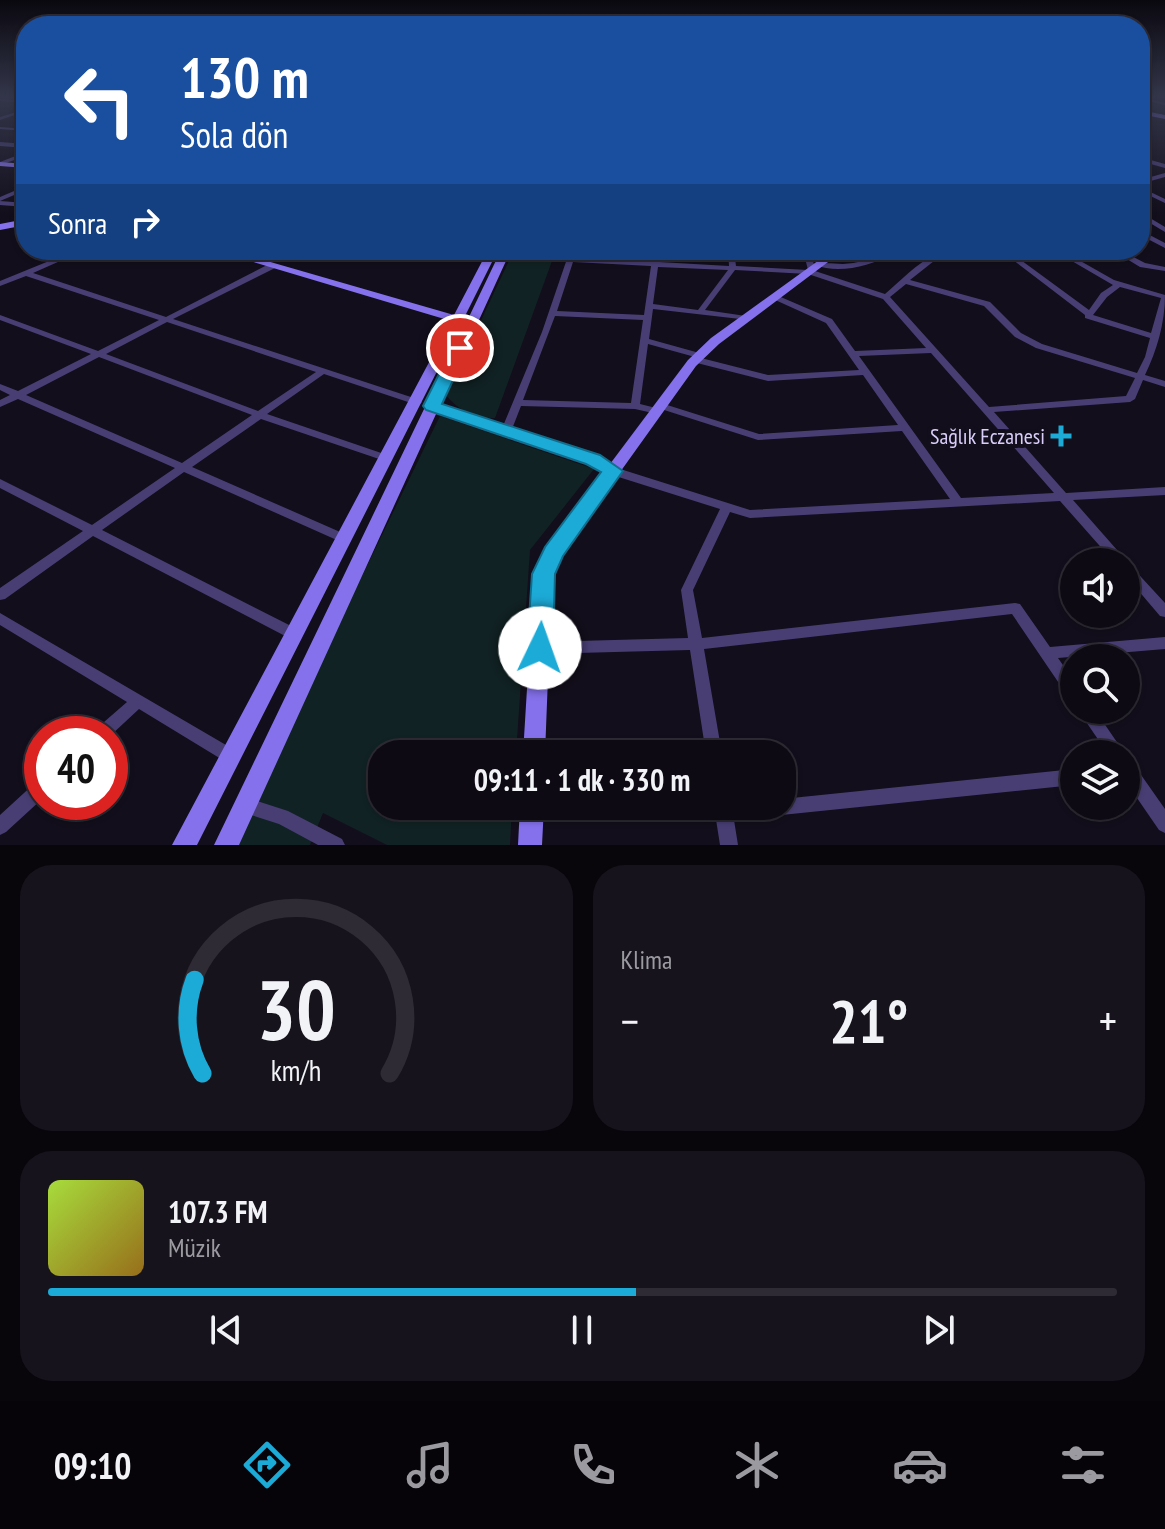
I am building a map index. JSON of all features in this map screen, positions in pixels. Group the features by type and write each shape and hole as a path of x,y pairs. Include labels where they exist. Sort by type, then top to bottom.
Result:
{"main road":[{"path":"252,260 464,321"},
{"path":"226,845 489,260"},
{"path":"464,321 500,260"},
{"path":"535,740 543,574 553,553 698,358 746,318 825,260"},
{"path":"184,845 386,458 424,404"},
{"path":"530,845 531,820"}],"street":[{"path":"3,281 57,260"},
{"path":"506,431 553,313 569,260"},
{"path":"618,260 733,268 813,269 844,268 878,260"},
{"path":"635,406 656,260"},
{"path":"700,312 733,268 732,260"},
{"path":"810,260 813,269 886,297 1109,548"},
{"path":"886,297 930,260"},
{"path":"1016,260 1088,313 1091,319 1154,337"},
{"path":"986,410 1130,399 1165,298 1103,278 1073,260"},
{"path":"1133,260 1146,267 1165,269"},
{"path":"0,404 272,266"},
{"path":"25,273 593,459 613,471 750,514 1165,491"},
{"path":"905,281 987,304 1018,335 1039,346 1165,384"},
{"path":"1088,313 1119,284"},
{"path":"776,297 829,321 958,502"},
{"path":"650,306 746,318"},
{"path":"553,313 648,318"},
{"path":"0,317 260,415 386,458"},
{"path":"645,341 768,378 865,372"},
{"path":"852,354 932,350"},
{"path":"0,595 321,372"},
{"path":"0,387 343,538"},
{"path":"518,403 659,409 758,437 905,428"},
{"path":"0,483 294,634"},
{"path":"712,740 687,590 726,507"},
{"path":"1140,584 1165,612"},
{"path":"540,648 696,644 1015,608 1060,673"},
{"path":"0,618 232,757"},
{"path":"1046,653 1165,643"},
{"path":"121,716 138,701"},
{"path":"796,802 1060,778"},
{"path":"1140,788 1165,824"},
{"path":"0,826 24,804"},
{"path":"245,805 282,817 336,845"},
{"path":"725,820 729,845"}],"shaded area":[{"path":"509,260 552,260 495,418 481,417 461,409 446,395"},
{"path":"440,416 594,469 530,550 517,740 368,740 368,820 511,820 510,845 387,845 323,813 310,845 231,845"}],"place":[{"name":"Sağlık Eczanesi","path":"1061,436"}],"route":[{"path":"460,348 432,406 593,459 613,471 553,553 543,574 540,648"}]}
